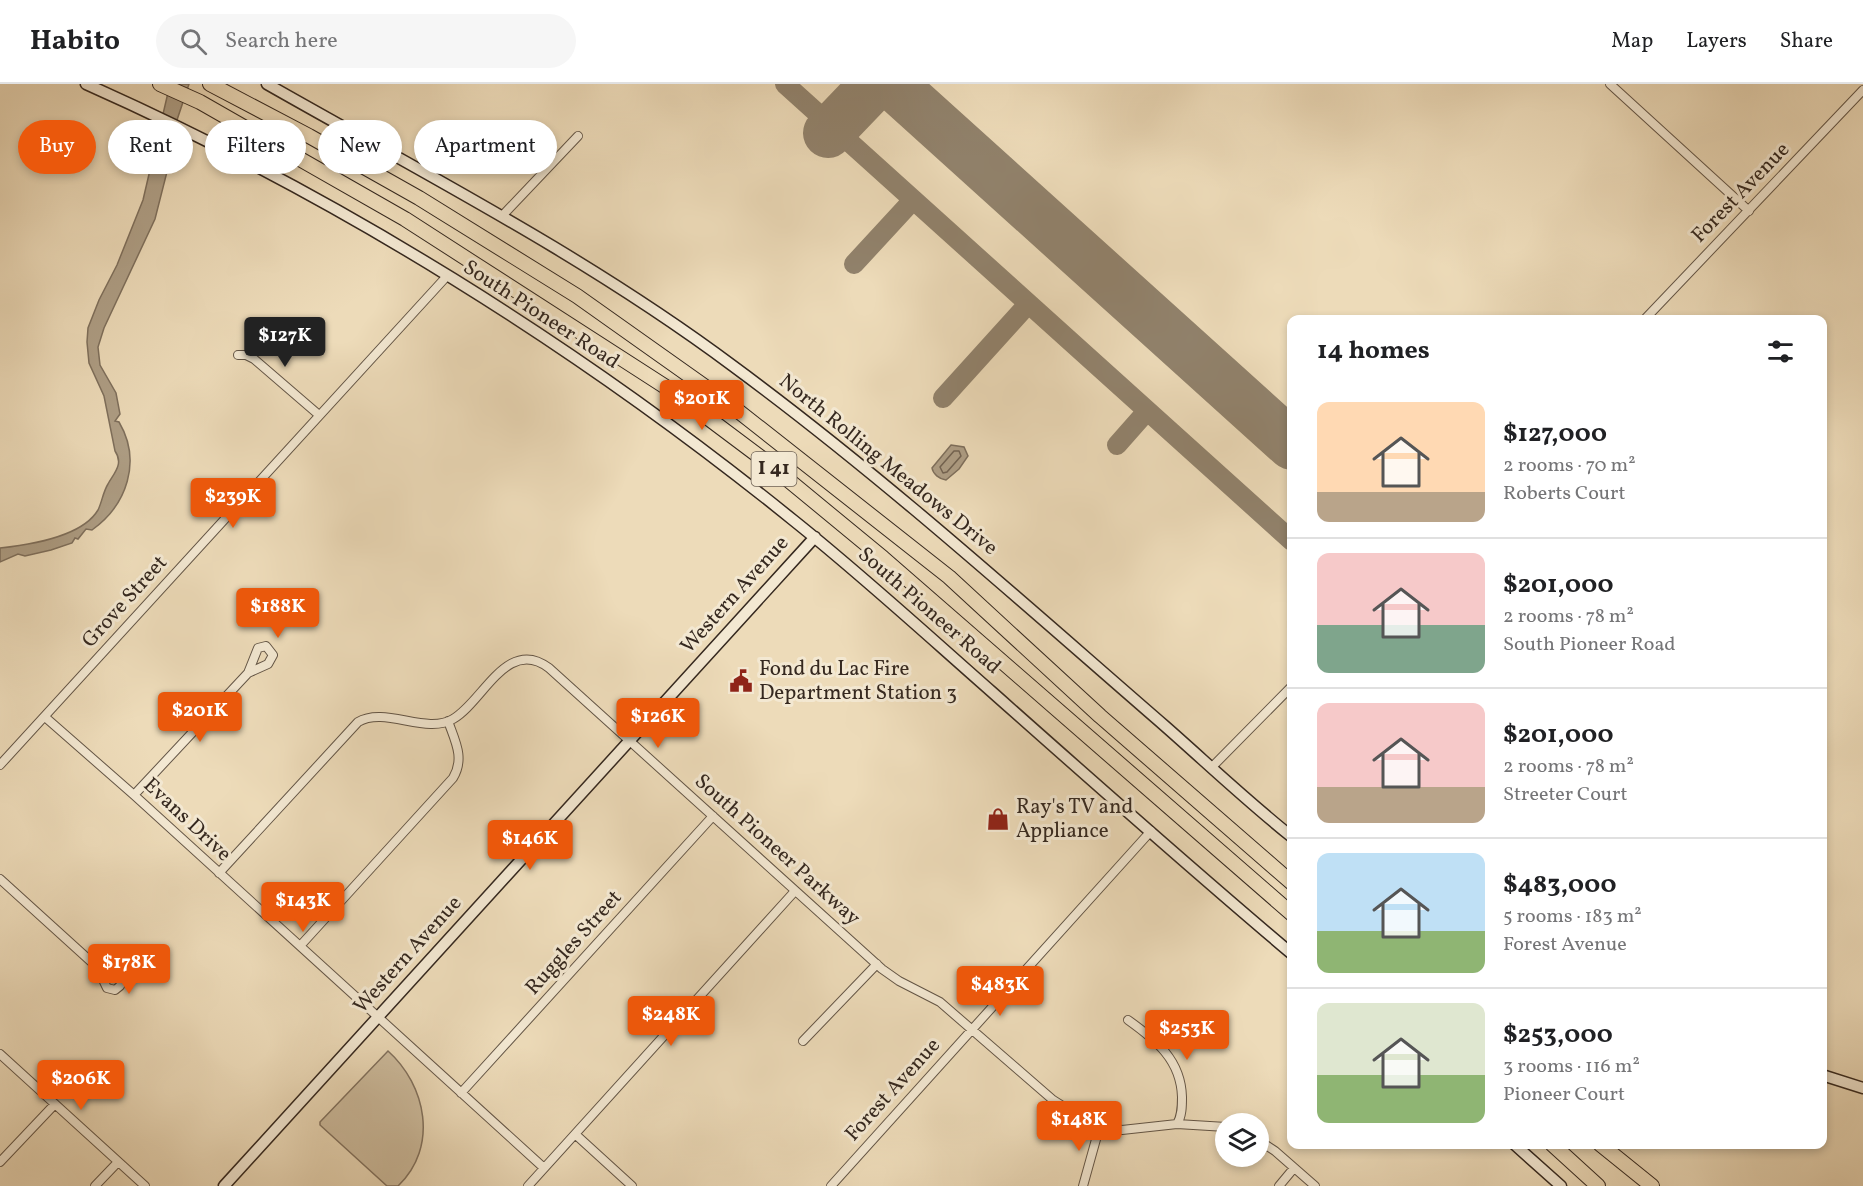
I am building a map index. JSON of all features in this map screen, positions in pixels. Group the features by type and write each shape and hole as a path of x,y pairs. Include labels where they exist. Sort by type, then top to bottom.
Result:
{"highway":[{"name":"I 41","path":"160,84 200,102 405,219 570,323 713,421 884,558 1287,910"},
{"name":"I 41","path":"210,84 419,198 577,296 695,378 783,444 949,577 1100,716 1287,879"},
{"path":"1557,1149 1598,1186"},
{"path":"1599,1149 1640,1186"},
{"path":"1606,1149 1652,1186"}],"main road":[{"name":"South Pioneer Road","path":"86,84 154,114 291,186 447,276 622,391 815,537 1287,950"},
{"name":"North Rolling Meadows Drive","path":"267,84 502,216 598,274 732,364 812,425 934,525 1287,833"},
{"name":"Western Avenue","path":"224,1186 815,537"},
{"path":"1827,1077 1863,1088"},
{"path":"1520,1149 1561,1186"}],"street":[{"path":"1610,84 1749,211"},
{"name":"Forest Avenue","path":"1649,315 1863,90"},
{"path":"502,216 578,136"},
{"name":"Grove Street","path":"0,765 447,276"},
{"path":"238,355 254,358 319,415"},
{"name":"South Pioneer Parkway","path":"448,721 459,715 505,667 516,661 530,660 546,666 877,964 899,981 940,1002 1057,1103 1078,1116 1100,1125 1131,1130 1177,1124 1215,1126"},
{"path":"134,795 248,673"},
{"path":"1212,767 1287,691"},
{"name":"Evans Drive","path":"45,717 134,795 544,1168"},
{"path":"219,873 359,720 374,717 435,723 448,721 459,753 459,763 453,778 300,946"},
{"name":"Ruggles Street","path":"461,1093 713,816"},
{"name":"Forest Avenue","path":"831,1186 1151,831"},
{"path":"0,879 97,966"},
{"path":"528,1186 795,891"},
{"path":"803,1041 877,964"},
{"path":"1128,1020 1161,1045 1174,1065 1182,1094 1181,1113 1177,1124"},
{"path":"0,1054 145,1186"},
{"path":"0,1162 55,1104"},
{"path":"1083,1186 1100,1125"},
{"path":"575,1134 632,1186"},
{"path":"1269,1149 1315,1186"},
{"path":"94,1186 118,1161"},
{"path":"1279,1186 1294,1168"}],"shaded area":[{"path":"388,1051 411,1081 419,1098 423,1117 423,1135 419,1153 411,1170 398,1186 387,1186 320,1125 320,1122"}],"water":[{"path":"170,84 189,84 177,120 162,120"},
{"path":"149,174 166,174 155,219 104,328 98,347 100,365 116,393 120,414 115,421 119,422 126,437 129,452 130,467 122,495 104,520 92,530 86,529 72,543 25,556 18,554 0,562 0,548 54,538 80,527 90,519 98,510 106,487 117,468 119,460 115,451 104,396 89,363 88,328 143,200"},
{"path":"951,445 964,447 968,456 959,469 946,480 941,479 932,468"}],"taxiway":[{"path":"785,84 1287,536"},
{"path":"854,264 913,200"},
{"path":"943,398 1028,304"},
{"path":"1117,445 1147,411"}],"runway":[{"path":"828,133 875,84"},
{"path":"892,84 1287,440"}],"place":[{"name":"Fond du Lac Fire Department Station 3","path":"741,681"},
{"name":"Ray's TV and Appliance","path":"998,819"}]}
